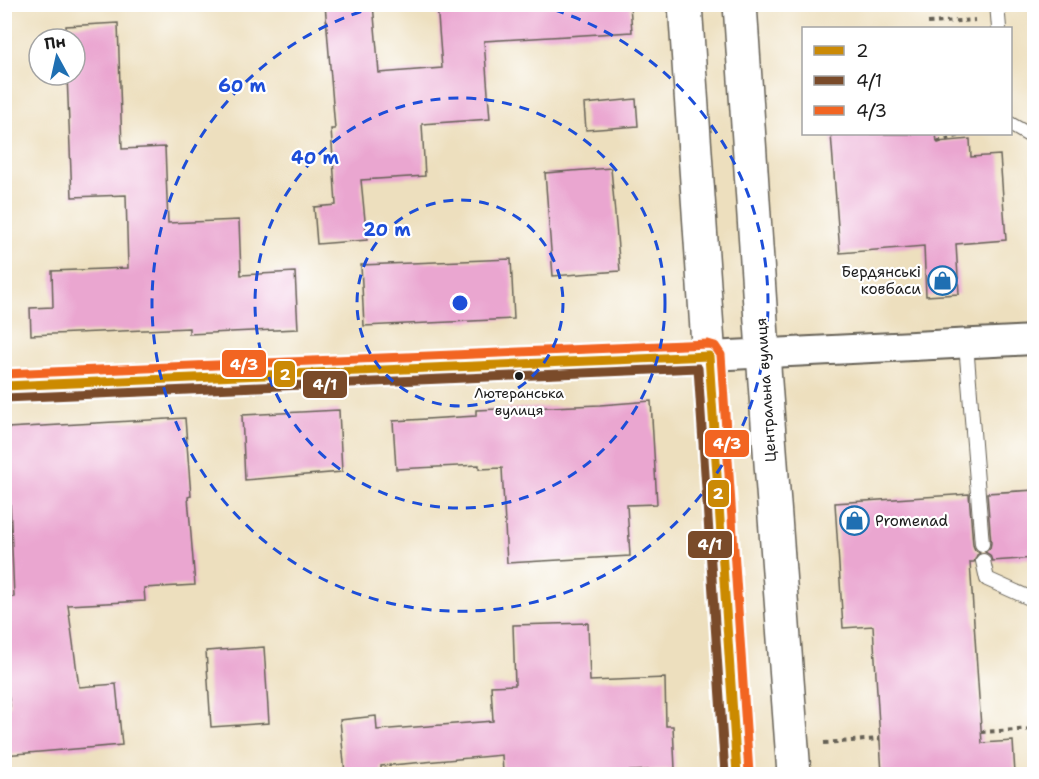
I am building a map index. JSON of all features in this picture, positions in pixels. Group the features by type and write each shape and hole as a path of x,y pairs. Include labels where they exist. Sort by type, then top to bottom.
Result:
{"main road":[{"path":"685,4 737,774"},
{"name":"Центральна вулиця","path":"740,4 793,760"},
{"path":"4,386 709,356"}],"street":[{"path":"709,356 1035,340"}],"lane":[{"path":"1012,125 1035,138"},
{"path":"966,344 982,544"},
{"path":"983,561 987,579 1035,600"}],"path":[{"path":"928,23 998,17"},
{"path":"937,142 961,135"},
{"path":"981,732 1035,729"},
{"path":"793,760 880,740"}],"building":[{"path":"325,4 373,4 379,73 442,68 437,4 630,4 632,32 484,41 490,119 422,124 425,176 361,180 367,240 317,244 314,207 336,205 331,129 335,129"},
{"path":"118,23 122,149 165,147 168,223 239,220 241,275 295,272 298,329 189,334 189,328 31,335 30,308 53,307 52,271 128,268 126,195 72,197 67,87 87,87 87,27 66,26"},
{"path":"636,99 638,126 586,130 584,104"},
{"path":"831,135 936,135 937,142 970,139 971,157 1000,155 1006,240 956,244 959,294 926,296 924,246 840,253"},
{"path":"611,168 620,271 553,276 545,173"},
{"path":"511,259 514,319 364,326 361,265"},
{"path":"651,401 657,504 627,505 630,556 507,563 502,468 479,469 479,465 396,469 393,421 476,416 476,410"},
{"path":"339,410 342,472 245,480 242,415"},
{"path":"185,418 195,585 144,588 145,601 68,605 79,687 116,684 122,745 4,755 4,706 10,706 4,669 4,599 14,597 7,428"},
{"path":"1035,490 1035,558 992,561 990,555 985,552 990,548 991,543 987,493"},
{"path":"969,494 973,545 980,553 974,562 970,562 982,743 1013,741 1015,774 882,774 873,626 843,628 835,503"},
{"path":"588,623 590,681 665,678 666,726 673,726 675,769 565,774 503,774 502,755 381,766 381,774 345,774 340,720 376,716 377,730 493,721 491,686 515,685 513,625"},
{"path":"264,647 269,723 211,727 206,651"}],"transit line":[{"name":"4/3","path":"4,374 708,344 715,346 721,355 749,773"},
{"name":"2","path":"4,386 709,356 737,774"},
{"name":"4/1","path":"5,398 698,368 725,774"}],"place":[{"name":"Бердянські ковбаси","path":"942,281"},
{"name":"Лютеранська вулиця","path":"519,376"},
{"name":"Promenad","path":"854,521"}]}
